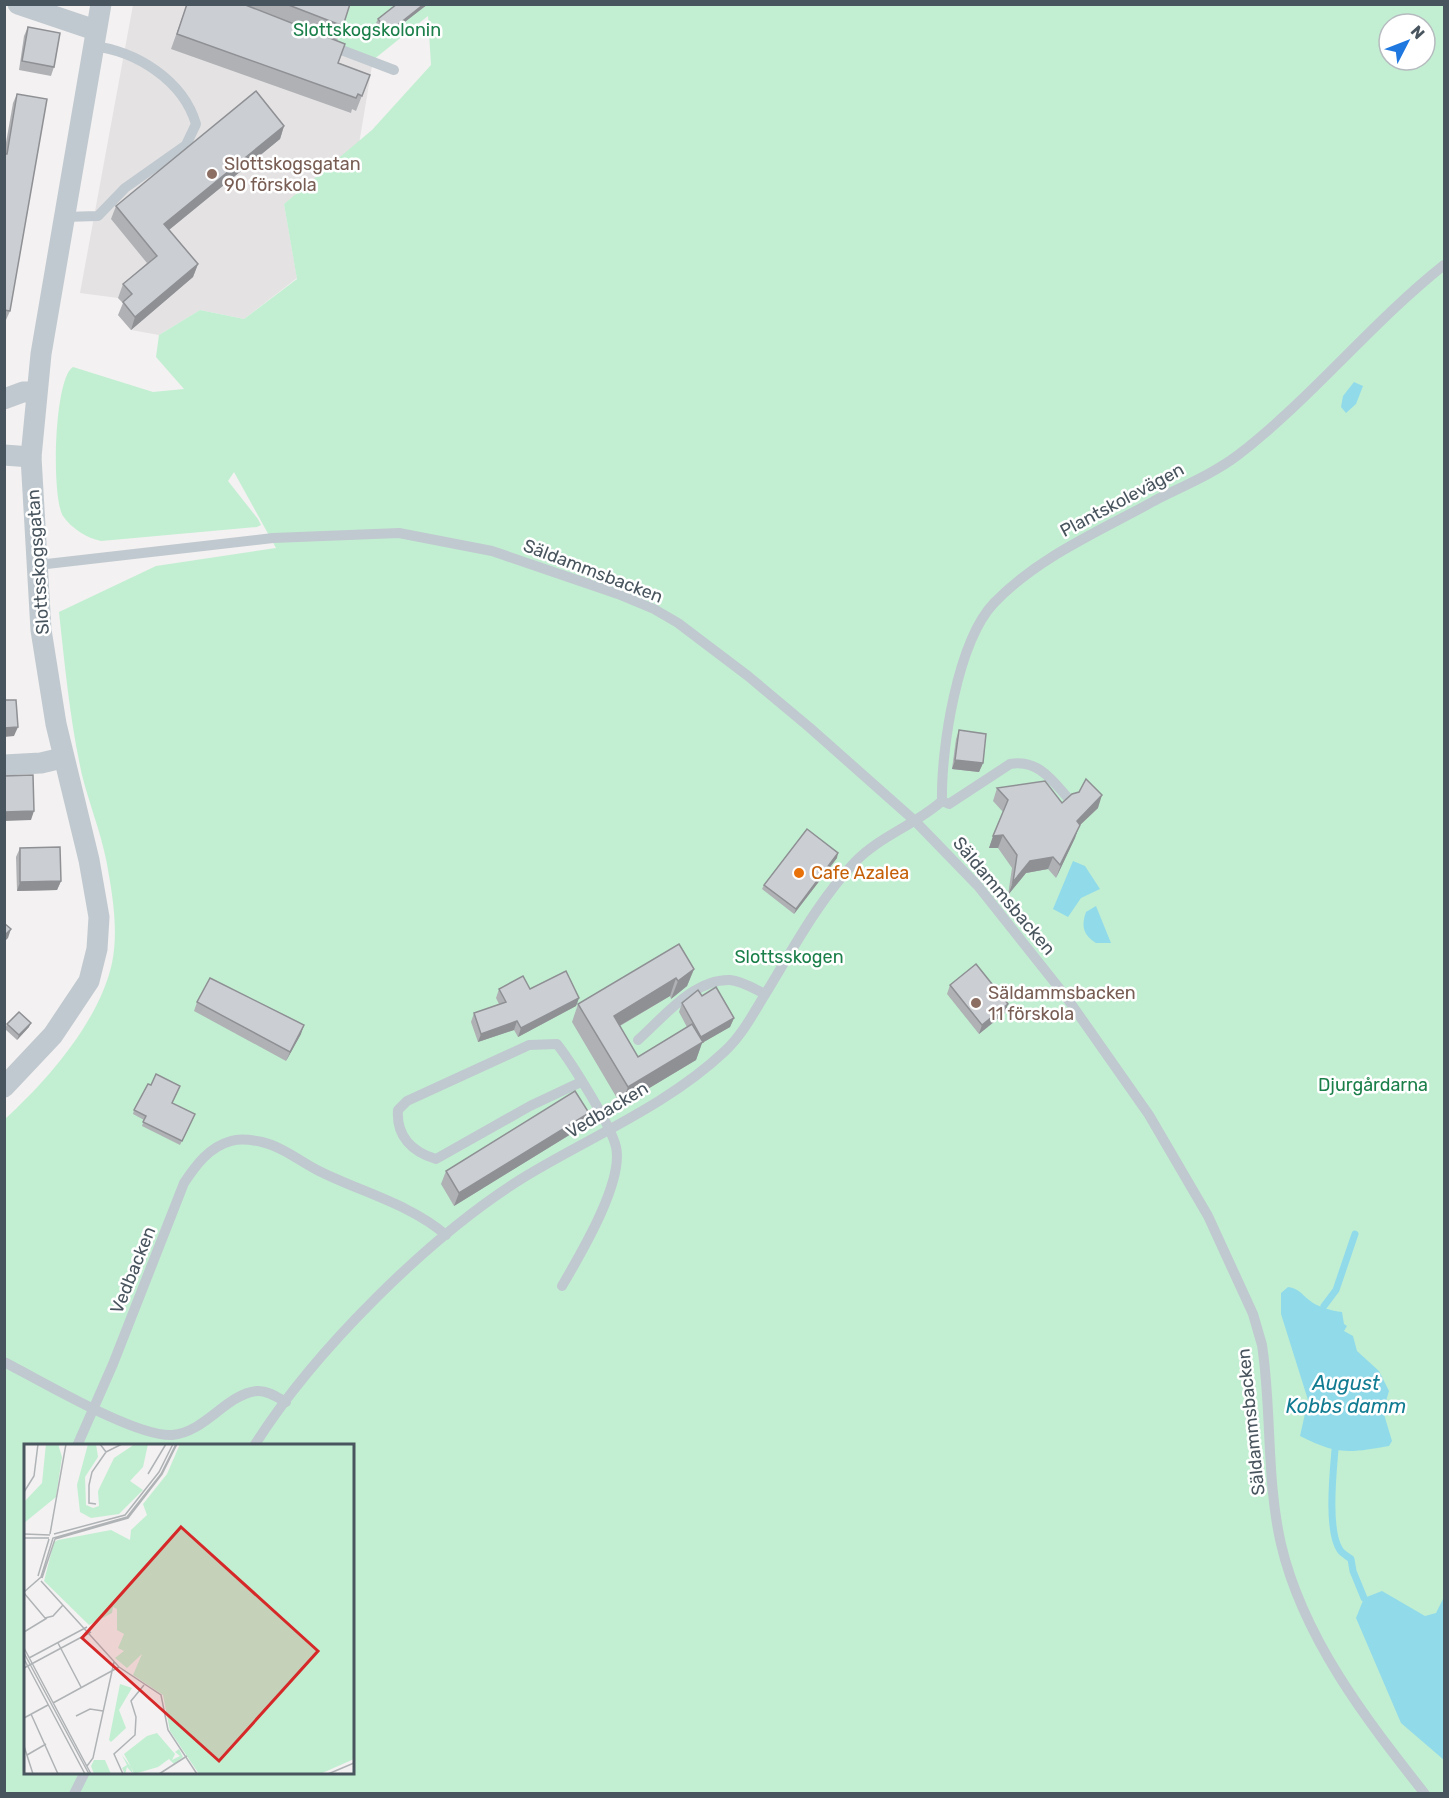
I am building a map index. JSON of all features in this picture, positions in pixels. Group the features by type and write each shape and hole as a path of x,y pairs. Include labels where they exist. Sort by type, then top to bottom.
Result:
{"street":[{"path":"18,4 94,38"},
{"name":"Slottsskogsgatan","path":"4,1088 52,1035 71,1008 89,981 97,950 99,917 89,860 63,758 41,630 31,457 36,392 100,4"},
{"path":"4,399 22,392 36,392"},
{"path":"4,455 31,457"},
{"path":"4,765 41,763 63,758"}],"lane":[{"path":"64,217 98,216 124,188 186,145 196,123 192,110 182,96 153,68 94,38"},
{"path":"316,41 394,70"},
{"name":"Plantskolevägen","path":"942,801 942,769 957,684 974,636 994,603 1055,555 1235,457 1296,406 1411,292 1444,265"},
{"name":"Säldammsbacken","path":"38,565 273,538 368,534 416,535 492,551 618,594 654,609 678,623 748,676 915,821 978,886 1073,1006 1149,1115 1208,1216 1253,1314 1262,1345 1281,1542 1293,1584 1306,1616 1352,1695 1377,1733 1425,1794"},
{"path":"915,821 942,801 949,804 1010,764 1022,762 1038,766 1070,799"},
{"name":"Vedbacken","path":"255,1444 286,1402 349,1327 446,1235 524,1177 608,1131 688,1080 725,1051 747,1025 804,929 856,861 915,821"},
{"path":"638,1040 682,1000 717,981 733,980 765,994"},
{"path":"562,1286 589,1239 614,1177 616,1147 581,1082 557,1044 529,1045 407,1101 398,1110 397,1123 407,1143 419,1154 436,1159 530,1106 581,1082"},
{"name":"Vedbacken","path":"78,1444 184,1183 194,1167 211,1150 232,1140 264,1142 318,1171 393,1203 435,1226 446,1235"},
{"path":"4,1362 142,1432 172,1435 192,1430 243,1396 257,1391 270,1393 286,1402"},
{"path":"75,1794 85,1774"}],"shaded area":[{"name":"Slottskogsgatan 90 förskola","path":"133,5 234,5 373,60 359,144 284,204 297,278 244,319 200,310 159,335 131,330 118,315 127,308 118,298 80,293"}],"green space":[{"name":"Slottsskogen","path":"234,5 1444,5 1444,1793 5,1794 5,1119 38,1087 84,1027 106,985 112,963 115,937 106,859 82,775 74,734 59,612 156,566 276,548 234,472 228,481 258,519 261,525 257,527 101,541 90,538 75,529 63,516 57,486 56,438 62,392 67,376 73,367 153,392 184,389 156,357 159,335 200,310 244,319 297,279 284,204 372,130 431,65 428,16 373,60"}],"water":[{"path":"1354,382 1363,386 1356,404 1346,413 1341,407 1343,396"},
{"path":"1073,861 1085,866 1100,889 1081,898 1068,917 1053,909"},
{"path":"1096,906 1111,943 1096,943 1088,937 1084,930 1086,912"},
{"name":"August Kobbs damm","path":"1288,1287 1298,1290 1316,1305 1342,1312 1344,1324 1347,1326 1344,1331 1353,1336 1357,1351 1379,1371 1389,1391 1383,1411 1392,1441 1389,1446 1344,1451 1324,1447 1300,1436 1308,1400 1281,1314 1281,1293"},
{"path":"1382,1591 1425,1616 1436,1613 1444,1597 1444,1760 1401,1723 1356,1618 1364,1598"}],"building":[{"path":"187,4 243,4 345,44 338,63 370,75 362,96 358,94 356,98 177,34"},
{"path":"286,4 350,4 343,26"},
{"path":"397,4 424,4 387,31 378,19"},
{"path":"28,27 60,33 54,67 22,61"},
{"path":"256,91 284,126 164,224 198,264 135,317 123,302 132,294 123,284 157,256 116,206"},
{"path":"17,94 47,99 10,311 4,310 4,154 7,154"},
{"path":"4,700 16,700 18,727 4,728"},
{"path":"959,730 986,734 983,763 955,760"},
{"path":"33,775 34,811 4,812 4,776"},
{"path":"1086,779 1102,795 1077,821 1080,825 1060,865 1053,857 1030,861 1013,882 1017,855 1003,835 993,836 1008,800 997,788 1045,781 1062,803 1072,794 1079,792"},
{"name":"Cafe Azalea","path":"807,829 838,853 796,909 764,885"},
{"path":"60,847 61,881 20,882 20,848"},
{"path":"4,923 11,929 4,936"},
{"path":"679,944 694,969 678,981 676,978 614,1016 638,1057 692,1024 703,1042 628,1087 578,1004"},
{"path":"976,964 1008,1004 982,1025 950,985"},
{"path":"566,971 579,998 521,1028 517,1021 481,1034 474,1013 506,1002 499,989 523,976 530,989"},
{"path":"210,978 304,1025 290,1052 197,1002"},
{"path":"716,987 734,1018 701,1037 682,1003 698,990 702,996"},
{"path":"19,1012 31,1023 19,1035 7,1024"},
{"path":"156,1074 180,1086 172,1103 195,1114 182,1141 143,1122 146,1116 134,1110"},
{"path":"575,1091 589,1113 459,1193 446,1171"}],"waterway":[{"path":"1324,1306 1336,1290 1355,1234"},
{"path":"1335,1450 1333,1530 1340,1550 1351,1559 1353,1571 1364,1598"}],"place":[{"name":"Slottskogsgatan 90 förskola","path":"212,174"},
{"name":"Cafe Azalea","path":"799,873"},
{"name":"Säldammsbacken 11 förskola","path":"976,1003"}],"park label":[{"name":"Slottskogskolonin","path":"367,30"},
{"name":"Djurgårdarna","path":"1373,1085"}]}
